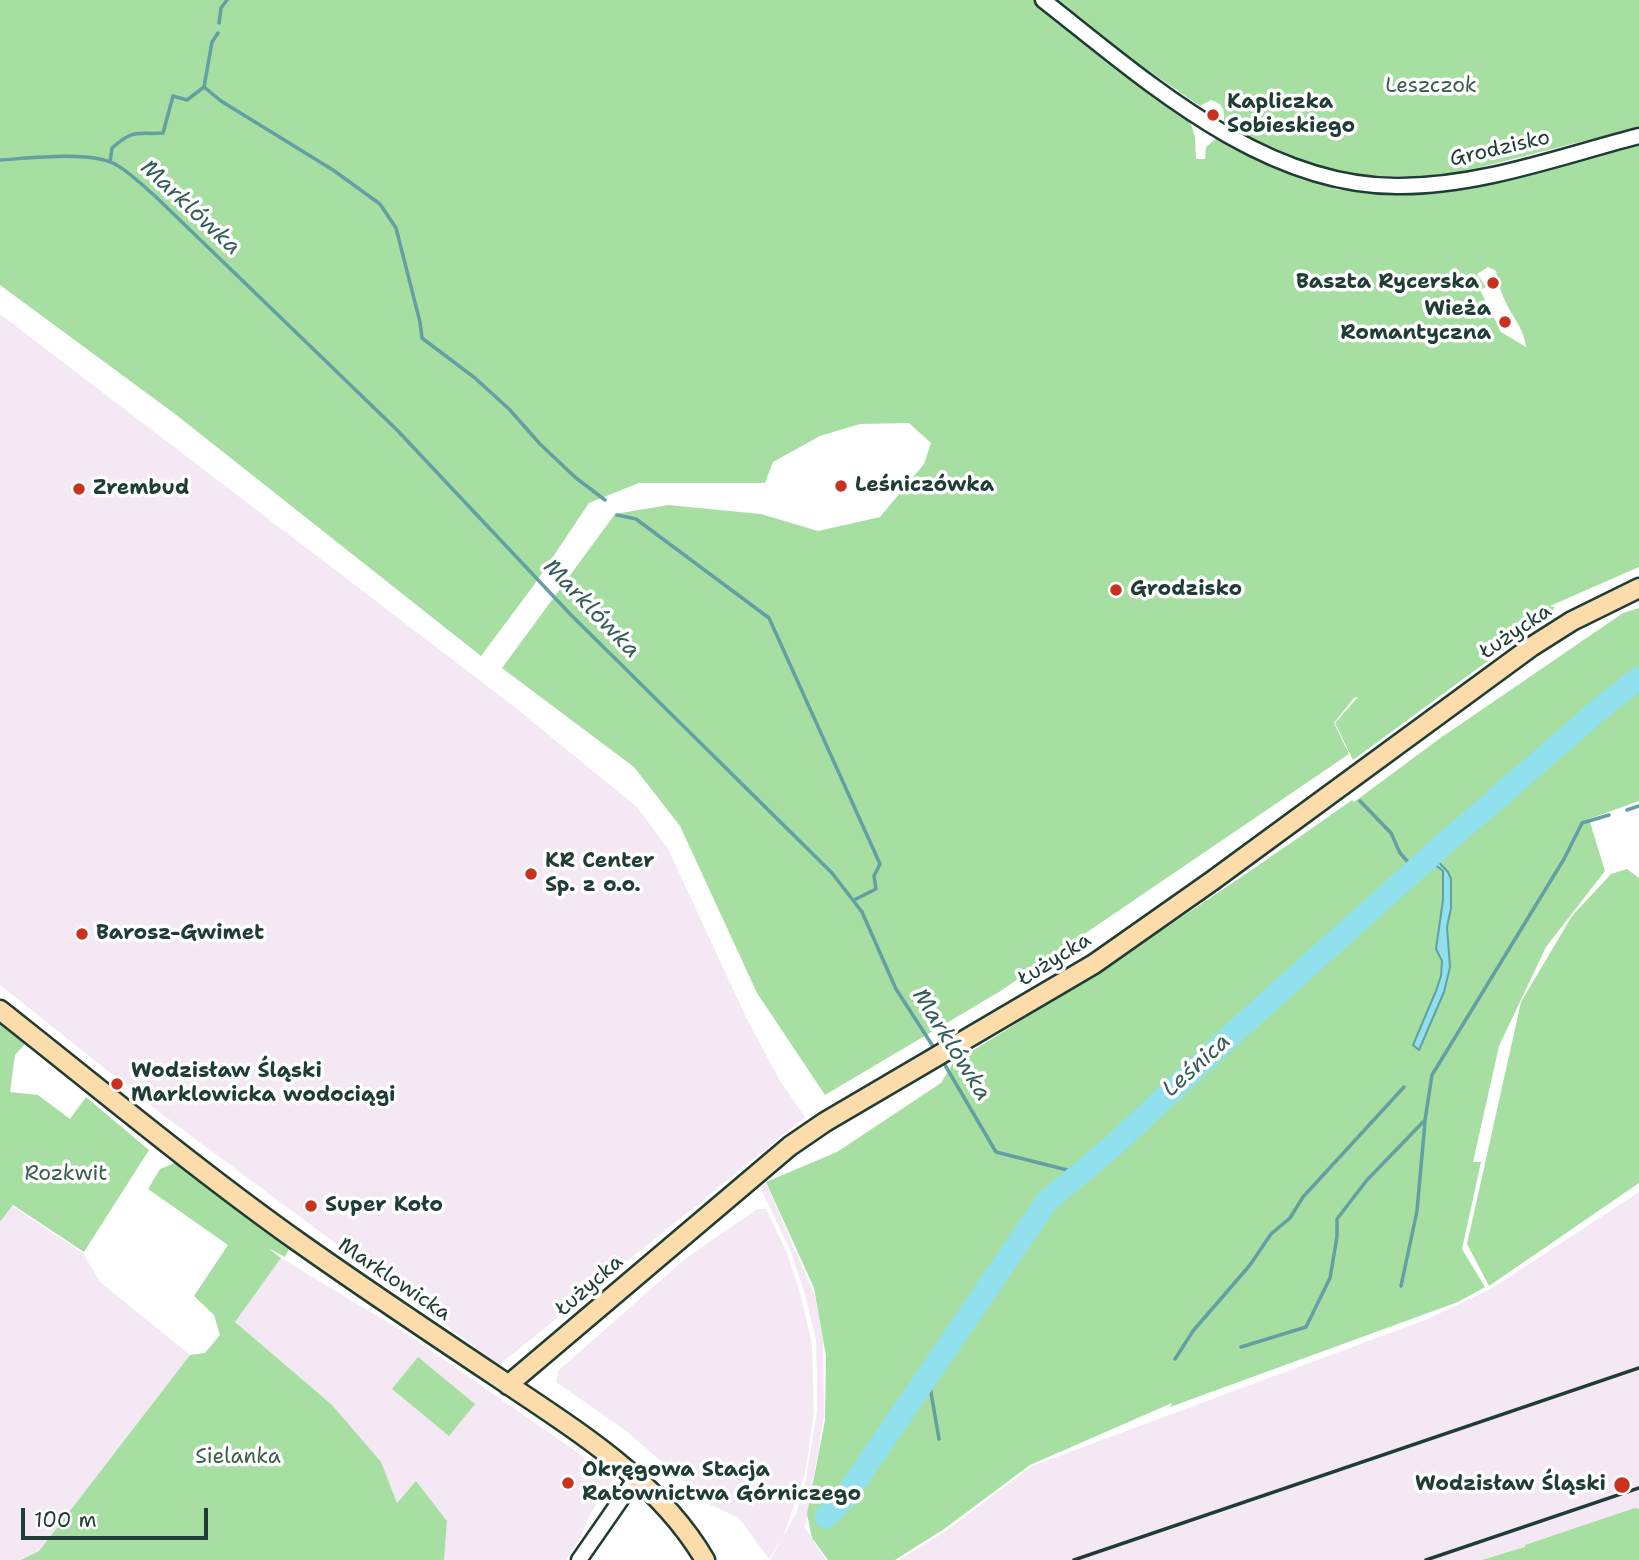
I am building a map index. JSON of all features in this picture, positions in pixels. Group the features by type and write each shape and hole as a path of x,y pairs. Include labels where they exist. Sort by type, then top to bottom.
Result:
{"main road":[{"name":"Łużycka","path":"508,1385 790,1146 825,1122 1094,964 1531,647 1572,621 1639,589"},
{"name":"Marklowicka","path":"0,1010 237,1197 576,1432 635,1478 671,1511 702,1555"}],"street":[{"name":"Grodzisko","path":"1043,0 1207,124 1284,161 1339,178 1386,186 1455,182 1639,136"},
{"path":"579,1560 635,1478"}],"shaded area":[{"path":"0,314 512,705 637,807 668,849 746,1017 780,1081 805,1117 499,1365 167,1118 0,985"},
{"path":"766,1183 815,1296 823,1340 824,1416 805,1528 826,1560 770,1560 796,1514 805,1484 817,1411 817,1377 816,1340 805,1295 792,1254 760,1187"},
{"path":"1639,1192 1639,1560 899,1560 946,1531 1032,1466 1425,1320 1491,1289"},
{"path":"12,1206 83,1253 100,1282 190,1355 39,1551 21,1560 0,1560 0,1223"},
{"path":"757,1209 766,1209 787,1253 801,1296 812,1344 814,1414 805,1474 783,1537 769,1559 739,1518 711,1505 625,1430 556,1382 558,1371 685,1259"},
{"path":"281,1258 407,1334 614,1478 590,1514 580,1538 566,1560 444,1560 447,1521 416,1481 397,1503 235,1321"}],"green space":[{"path":"0,0 1039,0 1088,45 1191,124 1195,137 1196,159 1205,159 1206,147 1217,138 1337,190 1450,190 1639,145 1639,567 1550,606 1555,607 1549,616 1353,760 1335,723 1358,697 1354,698 1334,723 1349,754 999,992 825,1095 757,993 680,826 634,767 502,668 615,514 668,505 761,514 818,531 880,517 924,464 931,443 909,423 860,424 820,436 773,462 765,483 639,483 589,503 534,585 481,656 175,414 0,285","holes":["1488,267 1496,271 1503,296 1521,330 1526,347 1501,332 1480,290 1486,287 1477,274"]},
{"name":"Leszczok","path":"1058,0 1639,0 1639,127 1446,176 1340,176 1251,138 1224,122 1221,105 1211,100 1200,106 1095,34"},
{"path":"1639,608 1639,801 1589,819 1605,871 1546,947 1499,1046 1473,1162 1481,1162 1462,1249 1485,1287 1458,1302 1170,1407 1172,1403 1030,1465 944,1529 895,1560 828,1560 812,1538 807,1514 825,1420 826,1356 814,1288 766,1182 837,1152 941,1083 953,1063 1254,869 1623,613"},
{"path":"1627,869 1639,878 1639,1183 1489,1286 1467,1244 1521,1002 1572,916 1611,874"},
{"name":"Rozkwit","path":"0,1025 25,1044 15,1055 10,1092 38,1095 70,1119 86,1097 149,1150 84,1252 13,1205 0,1222"},
{"name":"Sielanka","path":"175,1163 289,1249 285,1257 268,1248 281,1258 235,1322 332,1405 381,1462 397,1503 416,1481 447,1521 444,1560 21,1560 39,1551 190,1355 205,1353 220,1335 214,1315 194,1296 228,1245 148,1189 160,1169"},
{"path":"418,1357 475,1404 449,1436 392,1389"},
{"path":"1635,1508 1639,1509 1639,1560 1482,1560 1525,1547"}],"water":[{"path":"1432,855 1451,879 1451,908 1447,927 1450,967 1444,992 1419,1050 1413,1045 1436,991 1442,961 1436,949 1443,900 1443,871 1428,859"}],"waterway":[{"path":"219,23 221,8 227,0"},
{"path":"110,162 112,148 126,137 163,133 173,96 187,100 204,87 212,42 218,33"},
{"path":"204,87 221,101 333,170 380,204 396,228 422,338 475,378 576,478 605,500"},
{"name":"Marklówka","path":"0,160 58,156 102,159 125,170 156,197 397,430 571,615 832,873 862,912 896,989 936,1051"},
{"path":"617,515 636,519 769,618 880,864 874,876 876,889 854,900"},
{"name":"Leśnica","path":"826,1517 845,1497 1047,1201 1114,1145 1239,1028 1443,845 1639,678"},
{"path":"1360,801 1391,833 1400,853 1415,870"},
{"path":"1627,810 1639,806"},
{"path":"1241,1347 1306,1327 1330,1278 1337,1237 1337,1219 1367,1180 1425,1120 1432,1075 1564,859 1582,823 1609,815"},
{"name":"Marklówka","path":"942,1060 996,1152 1079,1173"},
{"path":"1175,1359 1193,1331 1250,1265 1271,1234 1290,1218 1303,1197 1404,1087"},
{"path":"1401,1286 1417,1211 1425,1122"},
{"path":"928,1375 939,1439"}],"railway":[{"path":"1074,1560 1639,1368"},
{"path":"1426,1560 1639,1488"}],"place":[{"name":"Kapliczka Sobieskiego","path":"1213,115"},
{"name":"Baszta Rycerska","path":"1493,283"},
{"name":"Wieża Romantyczna","path":"1505,322"},
{"name":"Leśniczówka","path":"841,486"},
{"name":"Zrembud","path":"79,489"},
{"name":"Grodzisko","path":"1116,590"},
{"name":"KR Center Sp. z o.o.","path":"531,874"},
{"name":"Barosz-Gwimet","path":"82,934"},
{"name":"Wodzisław Śląski Marklowicka wodociągi","path":"117,1084"},
{"name":"Super Koło","path":"311,1206"},
{"name":"Okręgowa Stacja Ratownictwa Górniczego","path":"568,1483"},
{"name":"Wodzisław Śląski","path":"1622,1485"}]}
